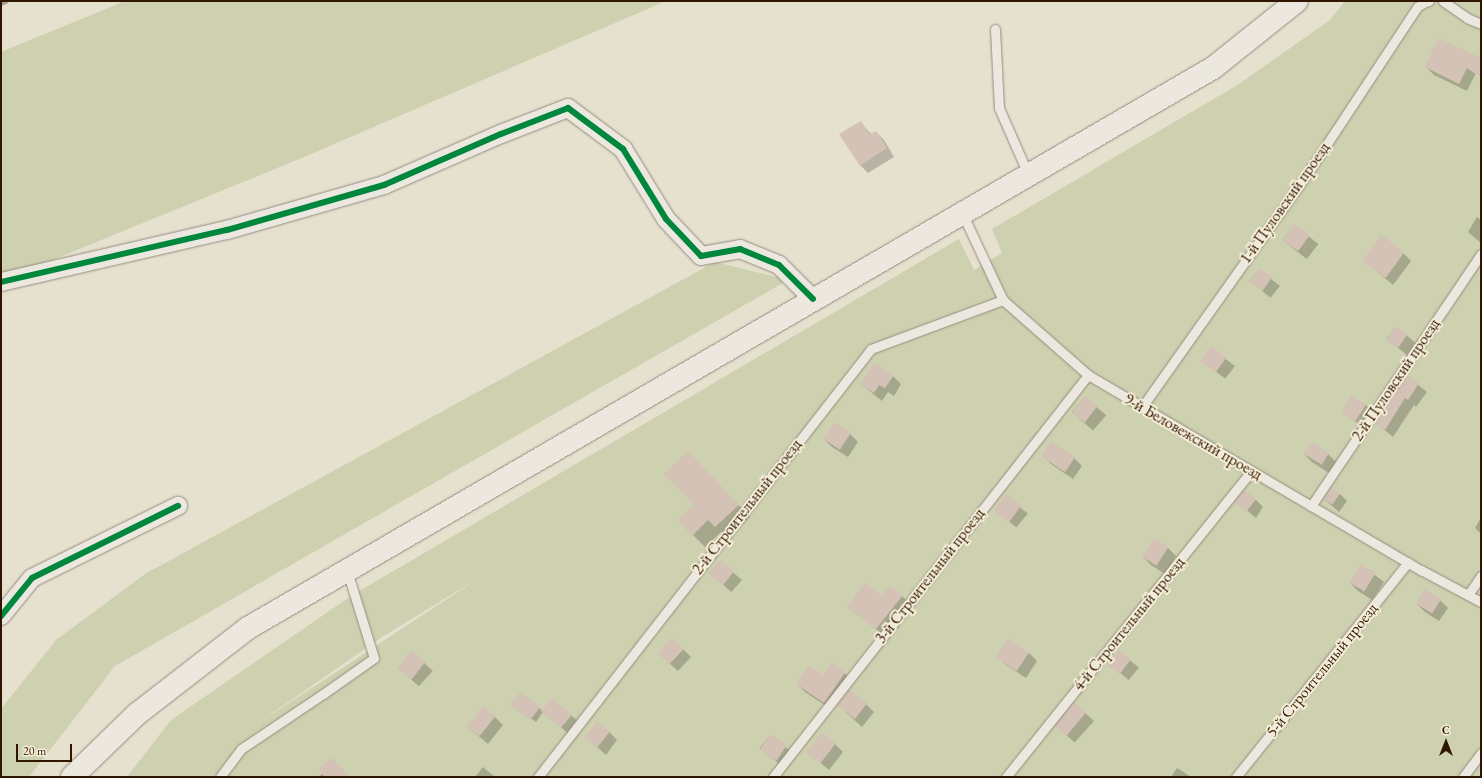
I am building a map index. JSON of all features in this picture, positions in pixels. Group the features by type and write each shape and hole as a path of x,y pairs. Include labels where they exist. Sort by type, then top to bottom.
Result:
{"main road":[{"path":"72,777 137,714 248,628 1213,68 1297,1"}],"street":[{"path":"1,282 227,230 384,185 501,134 568,108 623,149 666,220 701,256 740,249 779,265 813,299"},
{"path":"1,616 32,578 178,506"}],"lane":[{"name":"1-й Пуловский проезд","path":"1142,407 1311,168 1417,8 1429,1"},
{"path":"1443,1 1467,18 1481,24"},
{"path":"996,29 999,108 1028,174"},
{"name":"9-й Беловежский проезд","path":"962,213 1003,300 1088,375 1311,506 1481,602"},
{"name":"2-й Пуловский проезд","path":"1311,506 1481,254"},
{"name":"2-й Строительный проезд","path":"538,777 871,348 1003,300"},
{"name":"3-й Строительный проезд","path":"773,777 1088,375"},
{"name":"4-й Строительный проезд","path":"1006,777 1251,471"},
{"name":"5-й Строительный проезд","path":"1236,777 1408,562"},
{"path":"220,777 242,749 374,658 347,571"},
{"path":"1468,595 1481,576"},
{"path":"1463,777 1481,753"}],"green space":[{"path":"125,1 666,1 304,157 1,281 1,52"},
{"path":"1345,1 1481,1 1481,777 127,777 171,720 351,596 959,239 974,270 1002,253 992,229 1239,84 1330,20","holes":["482,576 254,726 382,637"]},
{"path":"715,262 788,280 115,666 29,777 1,777 1,709 56,640 145,574"}],"building":[{"path":"1438,38 1481,58 1481,78 1467,68 1459,84 1425,67"},
{"path":"861,121 870,135 876,131 887,148 860,166 839,134"},
{"path":"1294,224 1310,235 1298,251 1283,240"},
{"path":"1381,235 1404,252 1386,278 1362,261"},
{"path":"1259,268 1272,277 1262,291 1249,282"},
{"path":"1396,326 1408,334 1398,348 1386,340"},
{"path":"1211,346 1227,357 1216,372 1200,362"},
{"path":"874,363 894,375 885,388 879,385 874,393 860,384"},
{"path":"1407,375 1419,383 1408,400 1405,398 1385,430 1374,423"},
{"path":"1352,395 1366,404 1355,421 1341,412"},
{"path":"1085,396 1098,406 1085,422 1072,413"},
{"path":"834,422 851,433 840,450 823,439"},
{"path":"1051,441 1075,457 1065,472 1041,456"},
{"path":"1311,442 1329,453 1322,465 1304,454"},
{"path":"688,451 739,505 715,527 708,520 692,536 678,520 694,505 664,474"},
{"path":"1331,487 1340,493 1332,505 1323,499"},
{"path":"1244,490 1256,499 1246,512 1234,503"},
{"path":"1006,494 1021,505 1009,522 994,511"},
{"path":"1154,538 1168,547 1156,566 1142,556"},
{"path":"720,560 734,571 723,585 709,574"},
{"path":"1361,564 1376,573 1364,592 1350,583"},
{"path":"865,583 882,596 890,585 903,595 876,629 847,607"},
{"path":"1425,589 1441,599 1432,613 1416,603"},
{"path":"672,638 684,649 669,664 658,653"},
{"path":"1008,639 1029,653 1016,671 996,657"},
{"path":"1119,650 1131,659 1120,674 1108,665"},
{"path":"411,651 425,662 412,679 397,668"},
{"path":"832,662 846,671 824,703 796,684 809,665 823,675"},
{"path":"849,689 867,703 855,719 837,705"},
{"path":"520,692 540,707 530,720 510,705"},
{"path":"552,698 572,715 561,728 541,711"},
{"path":"1074,702 1086,712 1066,736 1054,726"},
{"path":"483,706 496,716 480,736 467,726"},
{"path":"597,722 610,732 597,748 585,738"},
{"path":"822,732 836,743 820,764 806,752"},
{"path":"770,734 787,745 776,761 760,750"},
{"path":"331,757 351,777 325,777 318,770"}],"railway":[{"path":"1,4 8,1"}],"cycle path":[{"path":"1,282 227,230 384,185 501,134 568,108 623,149 666,219 701,256 740,249 779,265 813,299"},
{"path":"1,616 32,578 178,506"}]}
